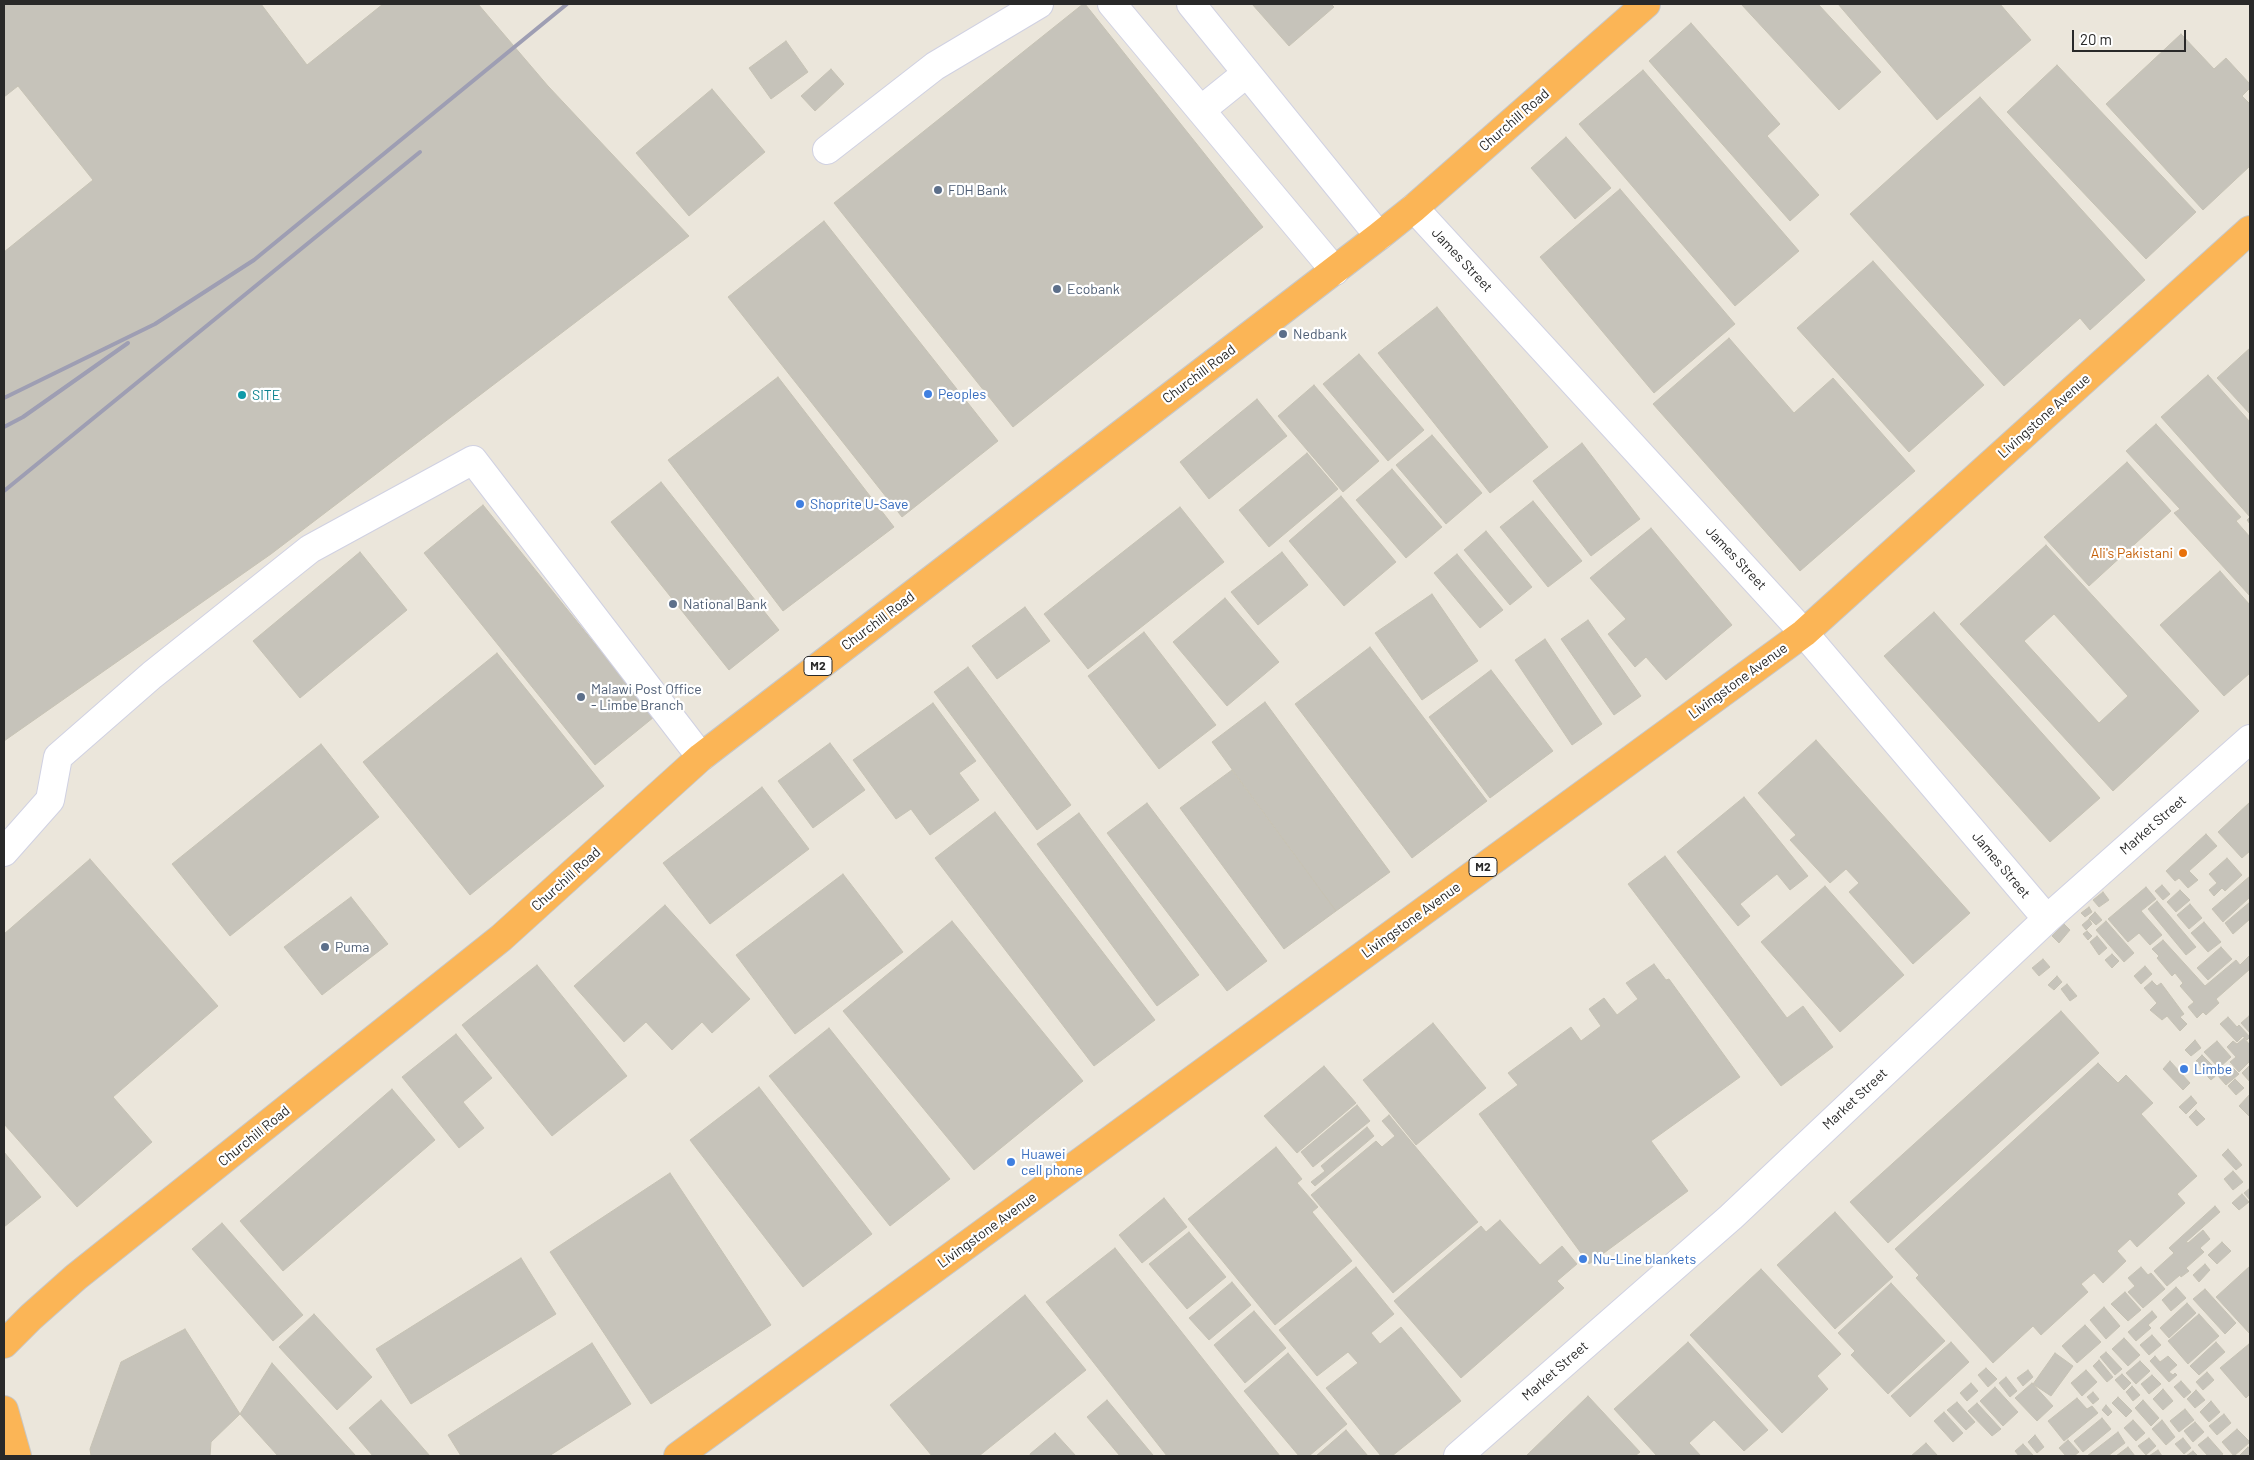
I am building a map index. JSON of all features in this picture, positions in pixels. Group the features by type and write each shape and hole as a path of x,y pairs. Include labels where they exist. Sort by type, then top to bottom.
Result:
{"highway":[{"name":"Churchill Road","path":"4,1344 76,1277 501,938 701,757 1379,236 1414,208 1646,4"},
{"name":"Livingstone Avenue","path":"678,1456 1804,633 2250,230"},
{"path":"4,1410 18,1456"}],"street":[{"path":"827,150 935,66 1039,4"},
{"path":"1112,4 1335,271"},
{"path":"1192,4 1379,236"},
{"path":"1201,110 1247,73"},
{"name":"James Street","path":"1414,208 1804,633 2047,919"},
{"path":"4,852 50,800 58,757 152,675 310,549 473,460 701,757"},
{"name":"Market Street","path":"1458,1456 1730,1217 2047,919 2250,739"}],"building":[{"name":"SITE","path":"4,4 478,4 548,86 689,236 271,554 4,741"},
{"path":"261,4 383,4 307,65"},
{"path":"1085,4 1263,227 1013,427 834,203"},
{"path":"1252,4 1331,4 1334,7 1289,46"},
{"path":"1741,4 1818,4 1881,72 1839,110"},
{"path":"1838,4 2000,4 2031,40 1937,120"},
{"path":"1691,23 1780,124 1767,136 1819,195 1790,221 1649,61"},
{"path":"2181,34 2214,69 2226,58 2250,84 2250,88 2242,96 2250,104 2250,166 2203,210 2106,104"},
{"path":"786,41 808,72 771,99 749,68"},
{"path":"2057,65 2196,212 2146,259 2007,112"},
{"path":"831,69 844,84 815,111 801,96"},
{"path":"1643,70 1799,251 1735,306 1579,124"},
{"path":"18,86 93,180 4,252 4,97"},
{"path":"712,89 765,152 689,216 636,153"},
{"path":"1980,97 2145,280 2090,330 2080,318 2004,386 1850,214"},
{"path":"1566,137 1611,188 1575,219 1531,168"},
{"path":"1620,189 1735,324 1654,393 1540,257"},
{"path":"824,221 998,441 902,517 728,297"},
{"path":"1873,261 1984,385 1909,452 1797,328"},
{"path":"1437,307 1548,447 1490,493 1378,353"},
{"path":"1729,338 1794,413 1833,378 1915,471 1800,571 1653,404"},
{"path":"2250,348 2250,414 2217,378"},
{"path":"1359,354 1424,430 1388,461 1323,384"},
{"path":"2208,375 2250,422 2250,517 2161,417"},
{"path":"778,377 894,527 783,611 668,460"},
{"path":"1314,385 1379,461 1343,492 1278,416"},
{"path":"1257,399 1287,436 1209,499 1180,462"},
{"path":"2156,424 2241,517 2236,521 2250,537 2250,596 2174,513 2180,509 2126,451"},
{"path":"1432,435 1482,493 1446,524 1396,465"},
{"path":"1582,443 1640,519 1591,556 1533,481"},
{"path":"1307,453 1338,489 1269,547 1239,510"},
{"path":"2127,462 2171,511 2089,586 2044,537"},
{"path":"1392,469 1442,527 1406,558 1356,500"},
{"path":"661,482 779,630 729,670 611,522"},
{"path":"1341,496 1396,562 1344,606 1289,541"},
{"path":"1533,501 1582,561 1548,587 1500,527"},
{"path":"483,505 654,717 595,765 424,553"},
{"path":"1180,507 1224,562 1088,669 1044,614"},
{"path":"1651,528 1732,625 1666,680 1646,657 1635,667 1608,634 1626,619 1590,578"},
{"path":"1486,531 1532,587 1510,605 1464,550"},
{"path":"2046,545 2199,711 2113,791 1960,624","holes":["2054,614 2128,696 2099,723 2024,641"]},
{"path":"360,552 407,610 300,698 253,641"},
{"path":"1282,552 1308,585 1258,625 1231,592"},
{"path":"1457,554 1503,610 1480,628 1434,573"},
{"path":"2220,571 2250,605 2250,673 2224,696 2160,625"},
{"path":"1432,594 1478,661 1422,700 1375,633"},
{"path":"1225,598 1279,662 1227,706 1173,642"},
{"path":"1025,607 1050,641 997,679 972,646"},
{"path":"1934,612 2100,798 2050,842 1884,656"},
{"path":"1588,620 1641,696 1614,715 1561,639"},
{"path":"1144,632 1216,725 1159,769 1088,676"},
{"path":"1545,639 1602,724 1572,745 1515,660"},
{"path":"1370,647 1487,801 1412,858 1295,704"},
{"path":"497,653 604,786 470,895 363,762"},
{"path":"968,667 1071,805 1037,830 934,692"},
{"path":"1491,670 1553,751 1490,798 1429,717"},
{"path":"1265,702 1390,872 1336,911 1212,742"},
{"path":"933,703 976,761 959,773 979,800 930,835 911,809 896,819 853,760"},
{"path":"1816,740 1970,913 1913,964 1849,892 1859,883 1846,869 1830,883 1790,840 1796,835 1758,793"},
{"path":"830,743 865,790 813,828 778,781"},
{"path":"321,744 379,817 230,936 172,864"},
{"path":"1232,770 1336,911 1284,949 1180,808"},
{"path":"762,787 809,849 710,924 663,863"},
{"path":"1744,797 1808,876 1790,890 1777,874 1740,904 1750,916 1738,926 1677,852"},
{"path":"2250,802 2250,851 2242,858 2218,832"},
{"path":"1147,803 1267,961 1227,991 1107,833"},
{"path":"995,812 1155,1020 1094,1066 935,858"},
{"path":"1079,813 1199,975 1157,1006 1037,844"},
{"path":"2206,834 2217,846 2189,871 2198,880 2188,888 2179,878 2175,881 2166,871"},
{"path":"1665,856 1787,1018 1803,1006 1833,1047 1781,1086 1628,884"},
{"path":"2227,858 2242,875 2225,891 2222,888 2214,896 2209,890 2217,883 2209,874"},
{"path":"90,859 218,1006 113,1097 152,1142 77,1207 4,1124 4,934"},
{"path":"843,874 903,952 795,1034 736,955"},
{"path":"2250,876 2250,897 2223,922 2212,909"},
{"path":"2162,885 2170,894 2163,900 2155,891"},
{"path":"1825,886 1904,975 1840,1032 1761,942"},
{"path":"2146,887 2156,899 2141,911 2162,935 2150,945 2139,933 2128,942 2108,919"},
{"path":"2180,890 2190,900 2176,912 2167,902"},
{"path":"2103,892 2109,900 2099,907 2093,900"},
{"path":"351,897 388,944 322,995 284,947"},
{"path":"2157,901 2196,947 2186,955 2148,909"},
{"path":"2250,902 2250,919 2233,934 2225,923"},
{"path":"2190,904 2202,918 2189,929 2177,915"},
{"path":"665,905 750,999 712,1033 702,1022 672,1050 646,1022 624,1042 574,986"},
{"path":"2089,907 2092,912 2085,917 2081,913"},
{"path":"2095,912 2102,920 2096,925 2089,918"},
{"path":"2089,919 2092,924 2086,930 2082,925"},
{"path":"952,921 1083,1081 974,1170 843,1011"},
{"path":"2106,921 2134,953 2124,962 2096,930"},
{"path":"2204,922 2221,942 2208,952 2191,933"},
{"path":"2064,924 2070,930 2059,943 2052,936"},
{"path":"2087,931 2092,936 2088,940 2083,934"},
{"path":"2097,936 2107,948 2099,955 2090,942"},
{"path":"2163,940 2205,986 2236,960 2240,965 2250,955 2250,969 2216,999 2219,1003 2206,1015 2203,1012 2197,1018 2188,1007 2194,1002 2180,986 2183,983 2175,973 2172,976 2152,949"},
{"path":"2221,947 2232,959 2208,980 2197,968"},
{"path":"2112,954 2119,961 2112,968 2105,960"},
{"path":"2043,959 2050,967 2039,976 2032,968"},
{"path":"1654,964 1666,980 1669,979 1740,1077 1651,1141 1688,1191 1589,1264 1479,1114 1518,1085 1508,1073 1571,1027 1581,1041 1601,1026 1589,1009 1604,998 1617,1015 1638,999 1626,983"},
{"path":"537,965 627,1076 552,1136 462,1025"},
{"path":"2145,966 2152,974 2141,984 2134,976"},
{"path":"2057,976 2062,982 2054,990 2048,985"},
{"path":"2152,981 2157,986 2161,983 2184,1014 2180,1017 2187,1024 2180,1031 2167,1016 2162,1020 2150,1010 2157,1003 2144,988"},
{"path":"2067,984 2077,996 2070,1001 2061,989"},
{"path":"2061,1011 2099,1053 1888,1243 1850,1202"},
{"path":"2228,1017 2250,1037 2247,1040 2243,1036 2237,1042 2220,1024"},
{"path":"2250,1017 2250,1033 2241,1023"},
{"path":"1433,1023 1486,1088 1416,1145 1363,1080"},
{"path":"829,1028 950,1179 890,1226 769,1076"},
{"path":"456,1034 492,1078 463,1102 484,1128 459,1148 402,1077"},
{"path":"2244,1038 2250,1045 2250,1061 2239,1072 2230,1062 2236,1057 2227,1047 2233,1041 2237,1044"},
{"path":"2195,1040 2201,1048 2191,1056 2185,1050"},
{"path":"2217,1041 2231,1057 2219,1068 2204,1052"},
{"path":"2202,1055 2213,1066 2206,1072 2196,1061"},
{"path":"2170,1061 2190,1083 2183,1090 2163,1069"},
{"path":"2098,1063 2118,1083 2126,1075 2153,1103 2141,1114 2197,1176 2177,1194 2185,1203 2137,1247 2130,1239 2117,1251 2126,1261 2103,1283 2094,1273 2081,1284 2088,1292 2041,1335 2033,1326 1993,1363 1916,1278 1919,1275 1895,1249"},
{"path":"2230,1065 2239,1074 2226,1085 2218,1076"},
{"path":"2250,1065 2250,1082 2242,1073"},
{"path":"1324,1066 1356,1103 1297,1153 1264,1116"},
{"path":"2214,1068 2219,1073 2211,1080 2206,1075"},
{"path":"2235,1079 2244,1088 2236,1095 2228,1086"},
{"path":"759,1087 872,1234 803,1287 690,1140"},
{"path":"392,1089 435,1140 283,1271 240,1221"},
{"path":"2250,1094 2250,1117 2239,1106"},
{"path":"2191,1096 2197,1103 2186,1114 2179,1107"},
{"path":"1357,1105 1370,1121 1313,1167 1301,1152"},
{"path":"2196,1110 2205,1119 2197,1126 2189,1117"},
{"path":"1389,1115 1478,1222 1393,1293 1311,1195 1376,1141 1382,1147 1395,1136 1382,1121"},
{"path":"1367,1127 1374,1136 1315,1186 1311,1182 1325,1171 1321,1166"},
{"path":"1276,1147 1302,1179 1297,1183 1318,1207 1312,1212 1352,1261 1275,1325 1188,1219"},
{"path":"2228,1149 2242,1165 2236,1170 2222,1155"},
{"path":"4,1152 41,1197 4,1227"},
{"path":"2233,1171 2243,1182 2233,1190 2224,1179"},
{"path":"670,1173 771,1325 651,1404 550,1252"},
{"path":"2250,1188 2250,1200 2244,1193"},
{"path":"2242,1194 2249,1202 2239,1210 2232,1203"},
{"path":"1164,1198 1187,1227 1142,1263 1119,1235"},
{"path":"2215,1206 2220,1212 2186,1242 2188,1243 2203,1230 2210,1239 2200,1248 2204,1252 2186,1268 2189,1271 2181,1277 2180,1275 2167,1286 2154,1271 2174,1253 2169,1248"},
{"path":"1835,1212 1893,1277 1835,1329 1777,1265"},
{"path":"1500,1220 1540,1265 1562,1246 1577,1264 1557,1281 1564,1288 1461,1378 1394,1301 1481,1226 1486,1232"},
{"path":"222,1223 303,1315 273,1341 192,1249"},
{"path":"1189,1232 1226,1277 1187,1309 1149,1264"},
{"path":"2222,1242 2231,1251 2217,1264 2208,1255"},
{"path":"1115,1248 1280,1456 1167,1456 1046,1302"},
{"path":"521,1258 556,1314 411,1404 376,1349"},
{"path":"2205,1264 2210,1270 2199,1282 2193,1275"},
{"path":"2250,1266 2250,1334 2216,1297"},
{"path":"1356,1267 1394,1314 1371,1333 1380,1344 1401,1327 1461,1401 1392,1456 1381,1456 1326,1388 1358,1363 1348,1352 1317,1376 1279,1330"},
{"path":"2141,1267 2148,1275 2151,1273 2165,1289 2143,1308 2128,1292 2135,1286 2128,1278"},
{"path":"1761,1269 1841,1354 1817,1376 1828,1389 1782,1433 1690,1335"},
{"path":"1232,1282 1251,1305 1209,1340 1189,1318"},
{"path":"1891,1283 1945,1341 1888,1394 1851,1355 1855,1351 1838,1333"},
{"path":"2176,1287 2186,1298 2171,1311 2162,1300"},
{"path":"2205,1289 2236,1323 2225,1334 2193,1299"},
{"path":"2125,1292 2141,1310 2128,1321 2111,1304"},
{"path":"1025,1295 1086,1370 979,1456 932,1456 890,1405"},
{"path":"2187,1303 2196,1313 2169,1338 2160,1328"},
{"path":"2104,1307 2120,1326 2106,1339 2090,1320"},
{"path":"1254,1311 1286,1348 1245,1383 1214,1345"},
{"path":"2152,1311 2157,1317 2148,1325 2151,1328 2136,1341 2128,1332"},
{"path":"314,1314 372,1377 337,1410 279,1347"},
{"path":"2199,1314 2219,1336 2188,1364 2168,1341"},
{"path":"2085,1325 2101,1342 2077,1363 2062,1346"},
{"path":"185,1329 240,1414 211,1442 210,1456 91,1456 90,1449 121,1362"},
{"path":"2152,1335 2161,1345 2149,1355 2140,1345"},
{"path":"2124,1338 2140,1355 2128,1366 2112,1349"},
{"path":"1688,1342 1768,1430 1744,1451 1714,1420 1689,1443 1701,1456 1657,1456 1614,1409"},
{"path":"1951,1342 1969,1362 1910,1417 1891,1396"},
{"path":"2216,1342 2225,1352 2199,1375 2190,1366"},
{"path":"592,1343 631,1404 549,1456 461,1456 448,1435"},
{"path":"2249,1344 2250,1394 2246,1398 2220,1368"},
{"path":"2106,1352 2122,1369 2115,1375 2100,1357"},
{"path":"1288,1353 1347,1424 1309,1456 1299,1456 1244,1391"},
{"path":"2055,1353 2073,1366 2051,1396 2033,1384"},
{"path":"2155,1356 2160,1362 2168,1356 2177,1365 2169,1372 2177,1375 2169,1382 2150,1361"},
{"path":"2099,1360 2113,1377 2107,1382 2093,1366"},
{"path":"2140,1361 2150,1371 2136,1384 2126,1373"},
{"path":"272,1363 356,1456 278,1456 240,1414"},
{"path":"1986,1368 1997,1379 1988,1387 1978,1375"},
{"path":"2028,1370 2033,1377 2023,1386 2017,1378"},
{"path":"2086,1370 2097,1382 2082,1396 2071,1383"},
{"path":"2207,1372 2214,1380 2203,1390 2196,1382"},
{"path":"2122,1374 2131,1383 2124,1390 2115,1380"},
{"path":"2152,1375 2161,1384 2149,1394 2141,1384"},
{"path":"2006,1377 2017,1391 2010,1397 1999,1383"},
{"path":"2181,1381 2191,1392 2184,1398 2174,1387"},
{"path":"1971,1383 1978,1391 1967,1401 1960,1393"},
{"path":"2032,1383 2053,1406 2037,1421 2015,1398"},
{"path":"2132,1386 2140,1395 2133,1401 2126,1392"},
{"path":"1995,1387 2018,1412 2003,1426 1980,1401"},
{"path":"2163,1389 2173,1401 2163,1410 2153,1399"},
{"path":"2196,1390 2205,1400 2195,1408 2187,1399"},
{"path":"2093,1392 2099,1399 2093,1404 2087,1397"},
{"path":"1588,1396 1640,1452 1635,1456 1526,1456"},
{"path":"2118,1397 2132,1411 2126,1417 2112,1403"},
{"path":"2077,1398 2087,1409 2092,1406 2098,1413 2064,1441 2048,1421"},
{"path":"381,1400 430,1456 373,1456 349,1428"},
{"path":"1107,1400 1152,1456 1120,1456 1087,1417"},
{"path":"2143,1400 2159,1418 2151,1426 2135,1408"},
{"path":"2211,1401 2220,1412 2209,1422 2200,1412"},
{"path":"1957,1402 1975,1422 1966,1430 1947,1410"},
{"path":"1977,1403 2001,1429 1992,1436 1968,1411"},
{"path":"2106,1405 2112,1412 2108,1416 2102,1410"},
{"path":"2185,1409 2194,1420 2179,1432 2170,1421"},
{"path":"1944,1412 1963,1433 1953,1442 1934,1421"},
{"path":"2224,1414 2231,1423 2217,1435 2209,1426"},
{"path":"2102,1418 2111,1429 2083,1452 2074,1441"},
{"path":"2133,1420 2145,1433 2136,1441 2124,1428"},
{"path":"2162,1420 2175,1437 2166,1445 2152,1429"},
{"path":"2195,1422 2204,1432 2193,1442 2184,1431"},
{"path":"2237,1429 2250,1442 2234,1456 2222,1442"},
{"path":"1346,1430 1368,1456 1316,1456"},
{"path":"2118,1432 2125,1443 2108,1456 2087,1456"},
{"path":"1055,1433 1076,1456 1031,1456 1030,1454"},
{"path":"2035,1435 2044,1447 2037,1453 2028,1442"},
{"path":"2208,1437 2223,1454 2220,1456 2208,1456 2198,1445"},
{"path":"2149,1438 2156,1446 2146,1455 2138,1446"},
{"path":"2183,1438 2191,1448 2184,1454 2175,1444"},
{"path":"2068,1440 2079,1452 2074,1456 2066,1456 2059,1448"},
{"path":"1926,1443 1938,1456 1911,1456"},
{"path":"2023,1444 2032,1456 2019,1456 2015,1451"},
{"path":"2128,1447 2135,1456 2116,1456"},
{"path":"2248,1447 2250,1449 2250,1456 2239,1456"},
{"path":"2158,1450 2162,1456 2149,1456"},
{"path":"2193,1451 2198,1456 2186,1456"}],"railway":[{"path":"4,398 155,324 254,260 567,4"},
{"path":"4,491 420,152"},
{"path":"4,427 23,417 128,343"}],"place":[{"name":"FDH Bank","path":"938,190"},
{"name":"Ecobank","path":"1057,289"},
{"name":"Nedbank","path":"1283,334"},
{"name":"Peoples","path":"928,394"},
{"name":"SITE","path":"242,395"},
{"name":"Shoprite U-Save","path":"800,504"},
{"name":"Ali's Pakistani","path":"2183,553"},
{"name":"National Bank","path":"673,604"},
{"name":"Malawi Post Office - Limbe Branch","path":"581,697"},
{"name":"Puma","path":"325,947"},
{"name":"Limbe","path":"2184,1069"},
{"name":"Huawei cell phone","path":"1011,1162"},
{"name":"Nu-Line blankets","path":"1583,1259"}]}
